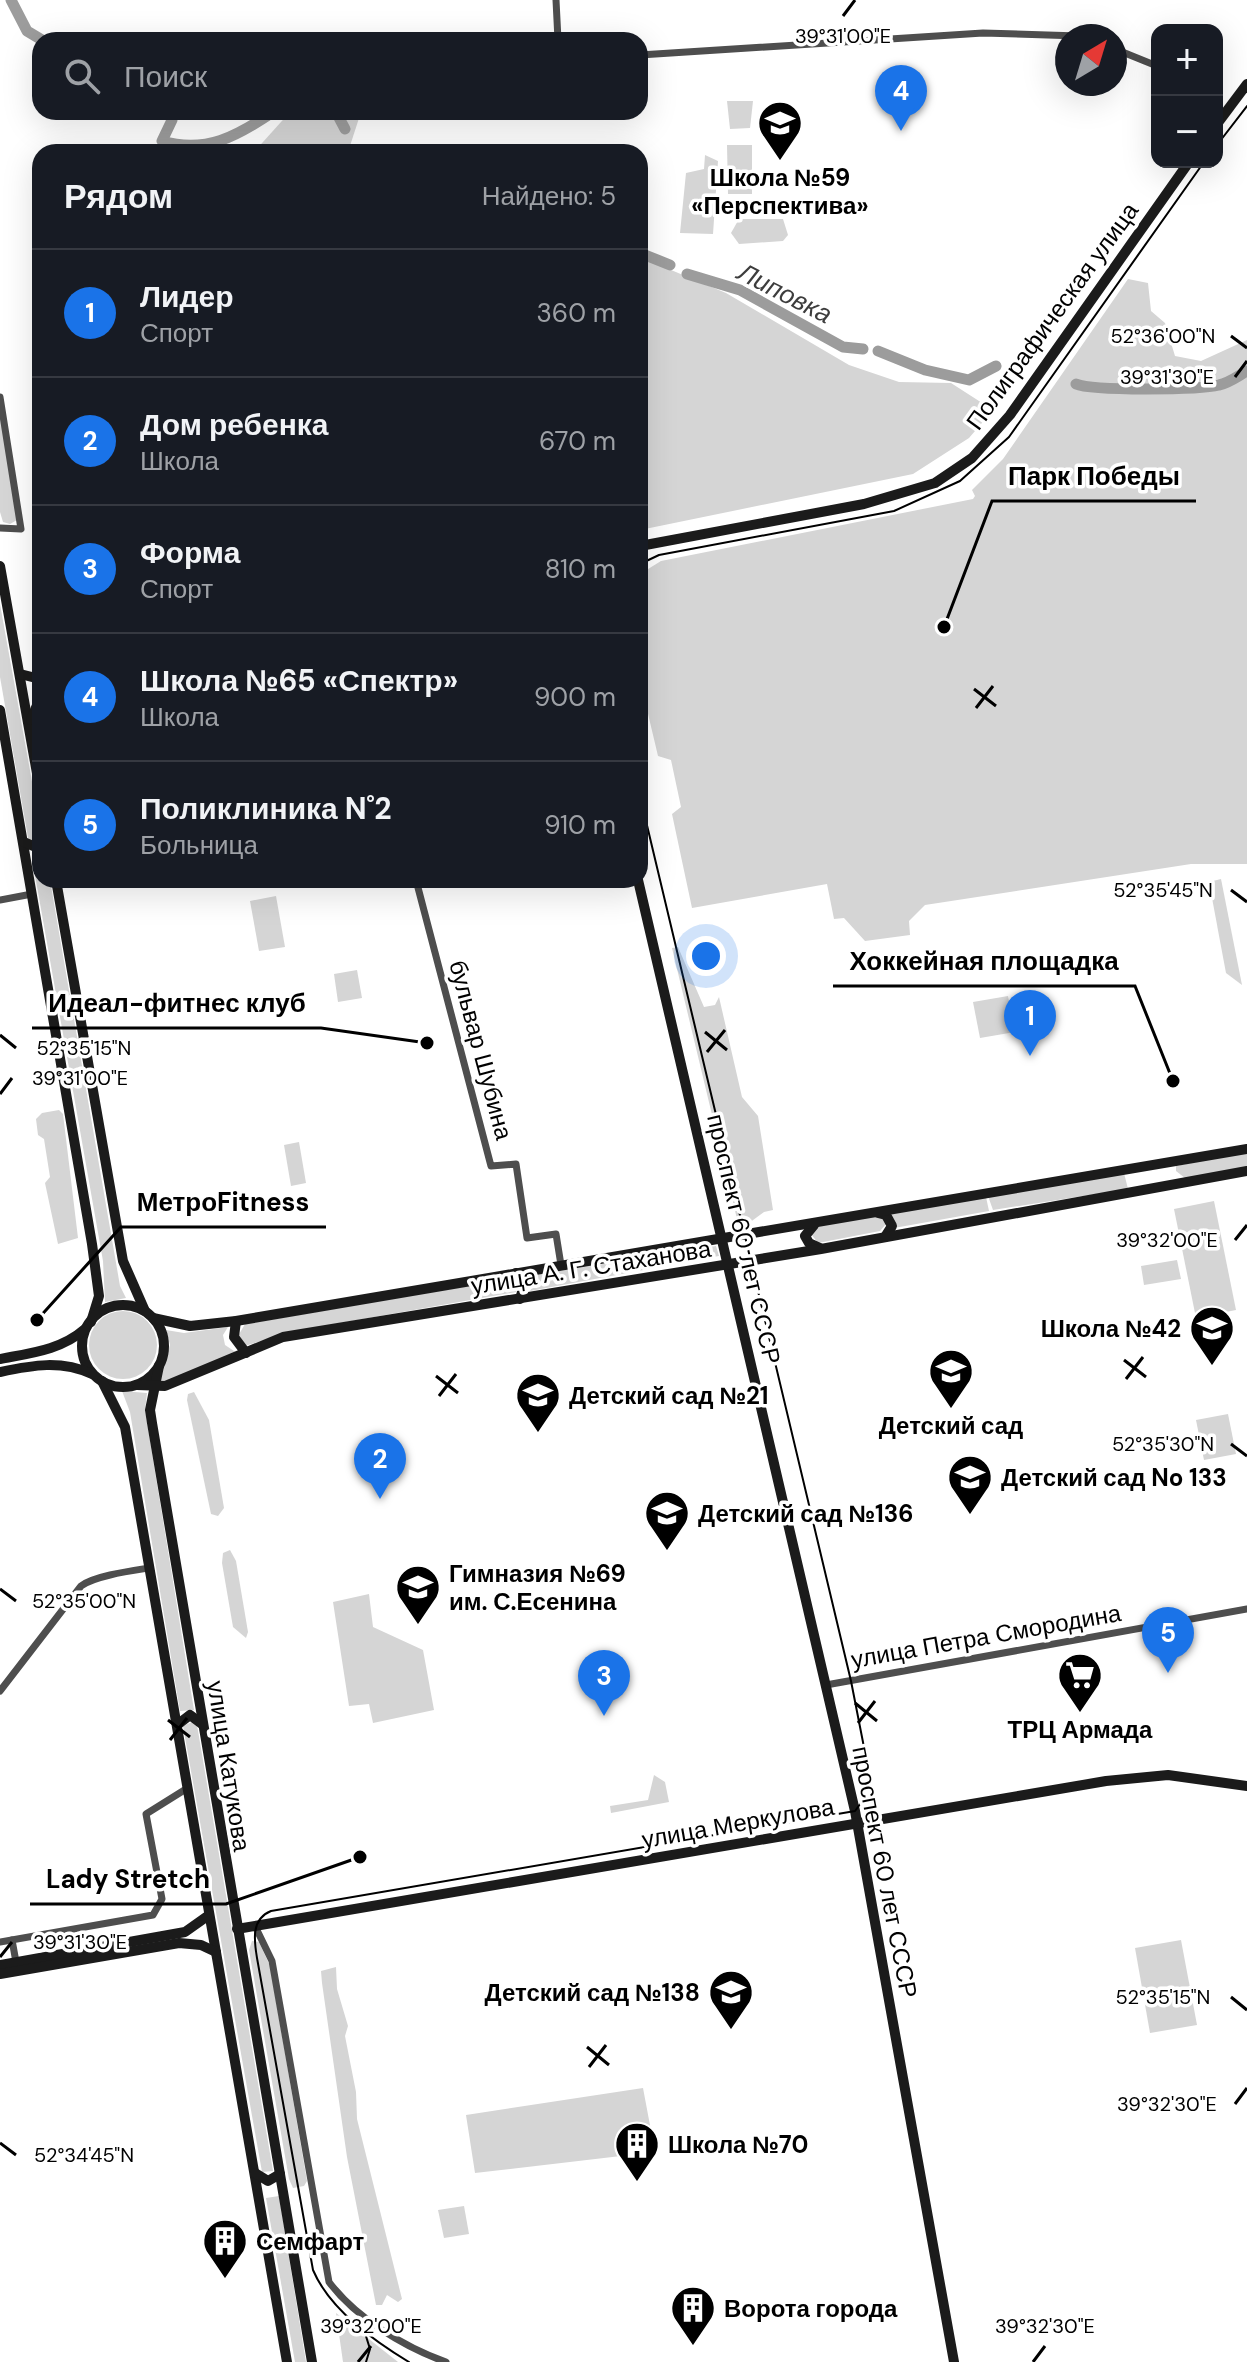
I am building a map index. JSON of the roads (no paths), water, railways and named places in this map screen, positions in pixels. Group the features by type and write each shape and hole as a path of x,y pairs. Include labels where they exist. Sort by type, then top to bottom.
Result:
{"main road":[{"path":"1223,114 1247,84"},
{"name":"Полиграфическая улица","path":"648,545 864,504 935,483 972,458 1010,415 1185,168"},
{"path":"0,566 32,743"},
{"path":"20,674 32,677"},
{"path":"0,710 98,1281 99,1296 83,1352 98,1378"},
{"path":"29,726 32,718"},
{"path":"24,842 32,848"},
{"path":"57,888 123,1261 164,1341 159,1366 160,1387"},
{"name":"проспект 60 лет СССР","path":"640,888 858,1823 954,2362"},
{"name":"улица А. Г. Стаханова","path":"149,1315 190,1326 236,1321 1247,1149"},
{"path":"1185,1160 1175,1164 1172,1172 1177,1180 1188,1181"},
{"name":"улица А. Г. Стаханова","path":"137,1385 160,1387 283,1337 821,1249 1247,1171"},
{"path":"877,1213 890,1219 892,1226 885,1237"},
{"path":"816,1224 805,1236 809,1243 821,1249"},
{"path":"516,1273 524,1285 520,1299"},
{"path":"0,1359 47,1351 74,1339 116,1306 149,1315"},
{"path":"236,1321 234,1337 246,1353"},
{"path":"0,1372 51,1364 72,1365 113,1386 137,1385 159,1366"},
{"name":"улица Катукова","path":"98,1378 125,1427 287,2362"},
{"name":"улица Катукова","path":"160,1387 151,1401 152,1423 312,2362"},
{"path":"177,1725 190,1715 202,1724"},
{"name":"улица Меркулова","path":"237,1929 1124,1778 1168,1775 1247,1786"},
{"path":"0,1965 185,1932 209,1915"},
{"path":"0,1974 179,1943 201,1945 216,1952"},
{"path":"255,2173 268,2181 280,2174"}],"street":[{"path":"556,0 558,32"},
{"path":"648,54 983,33 1055,35"},
{"path":"1127,54 1151,64"},
{"path":"0,397 21,529 0,528"},
{"name":"бульвар Шубина","path":"418,888 491,1166 516,1164 527,1238 556,1234 561,1265"},
{"path":"0,900 32,894"},
{"path":"0,1691 81,1586 92,1578 109,1578 120,1572 149,1568"},
{"name":"улица Петра Смородина","path":"826,1685 1247,1609"},
{"path":"0,1942 153,1915 162,1899 146,1814 186,1789"},
{"path":"255,1926 272,1961 329,2282 341,2298 412,2348 446,2362"},
{"path":"12,1940 16,1962"}],"waterway":[{"name":"Липовка","path":"11,0 27,31 32,34"},
{"name":"Липовка","path":"172,120 162,141 178,144"},
{"name":"Липовка","path":"207,144 234,135 260,120"},
{"name":"Липовка","path":"340,120 345,129"},
{"name":"Липовка","path":"648,256 670,265"},
{"name":"Липовка","path":"687,274 740,290 843,347 863,349"},
{"name":"Липовка","path":"878,351 925,370 969,380 996,366"},
{"name":"Липовка","path":"1076,384 1123,389 1208,387 1226,383 1247,371"}],"tram line":[{"path":"1223,137 1247,106"},
{"path":"648,560 659,555 894,511 960,481 1009,437 1200,168"},
{"path":"409,2362 367,2334 341,2310 313,2270 256,1951 255,1931 260,1919 271,1911 855,1811 872,1788 851,1681 648,830"},
{"path":"365,2333 370,2349 366,2362"}],"place":[{"name":"Школа №65 «Спектр»","path":"901,131"},
{"name":"Школа №59 «Перспектива»","path":"780,162"},
{"name":"Парк Победы","path":"944,627"},
{"name":"Идеал-фитнес клуб","path":"427,1043"},
{"name":"Лидер","path":"1030,1056"},
{"name":"Хоккейная площадка","path":"1173,1081"},
{"name":"МетроFitness","path":"37,1320"},
{"name":"Школа №42","path":"1212,1367"},
{"name":"Детский сад","path":"951,1410"},
{"name":"Детский сад №21","path":"538,1434"},
{"name":"Дом ребенка","path":"380,1499"},
{"name":"Детский сад No 133","path":"970,1516"},
{"name":"Детский сад №136","path":"667,1552"},
{"name":"Гимназия №69 им. С.Есенина","path":"418,1626"},
{"name":"Поликлиника N˚2","path":"1168,1673"},
{"name":"ТРЦ Армада","path":"1080,1714"},
{"name":"Форма","path":"604,1716"},
{"name":"Lady Stretch","path":"360,1857"},
{"name":"Детский сад №138","path":"731,2031"},
{"name":"Школа №70","path":"637,2183"},
{"name":"Семфарт","path":"225,2280"},
{"name":"Ворота города","path":"693,2347"}]}
